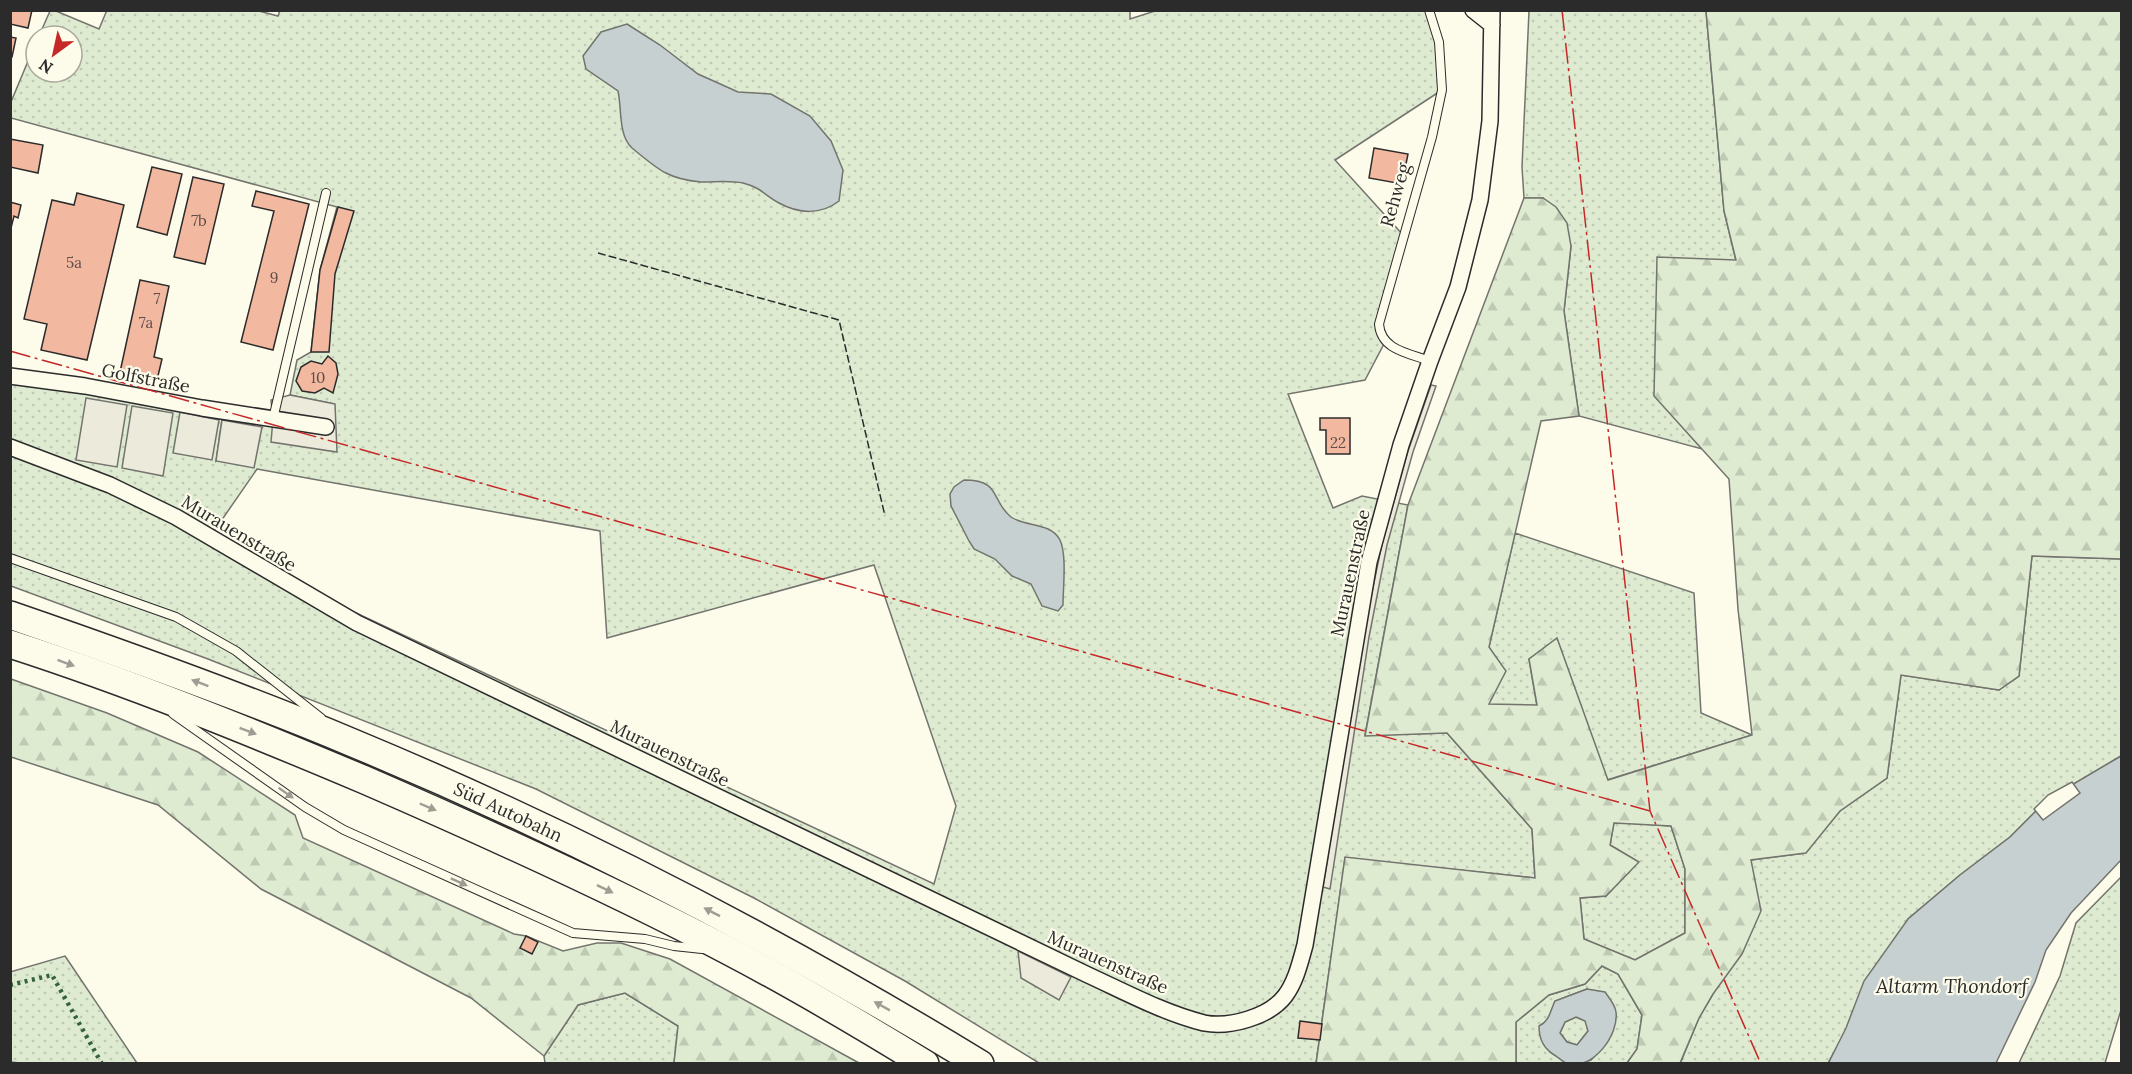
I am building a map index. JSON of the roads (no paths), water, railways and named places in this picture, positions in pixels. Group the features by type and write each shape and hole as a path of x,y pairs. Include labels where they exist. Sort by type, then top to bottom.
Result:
{"highway":[{"name":"Süd Autobahn","path":"10,615 147,663 353,743 486,802 650,880 741,927 980,1064"},
{"name":"Süd Autobahn","path":"10,644 135,687 270,740 471,826 728,951 925,1064"}],"street":[{"path":"1473,10 1492,18"},
{"name":"Murauenstraße","path":"10,447 110,485 176,517 357,623 1088,975 1206,1023 1230,1023 1255,1018 1283,998 1295,980 1305,945 1369,562 1401,445 1458,287 1480,200 1490,121 1492,18"},
{"name":"Golfstraße","path":"10,376 85,386 202,408 326,427"}],"lane":[{"name":"Rehweg","path":"1429,10 1439,42 1442,90 1432,137 1379,324 1380,334 1385,342 1430,361"},
{"path":"273,419 326,193"},
{"path":"10,558 176,616 236,651 353,743"},
{"path":"135,687 305,807 344,830 573,933 645,939 674,946 728,951"}],"water":[{"path":"627,24 660,45 698,74 738,92 771,94 810,116 831,141 843,170 839,201 817,211 794,209 779,203 755,187 743,183 701,182 666,173 632,148 622,129 618,91 586,69 583,56 601,32"},
{"path":"964,480 984,483 990,487 1011,517 1044,527 1056,534 1062,546 1064,563 1063,605 1058,611 1042,606 1031,584 1012,576 995,559 974,549 951,506 950,494 954,487"},
{"name":"Altarm Thondorf","path":"2121,756 2121,860 2071,913 2046,950 2035,982 1996,1063 1828,1064 1846,1028 1864,981 1908,919 2010,837 2048,799"},
{"path":"1587,989 1605,992 1613,1004 1616,1021 1609,1040 1595,1056 1586,1062 1566,1063 1543,1044 1539,1026 1548,1019 1555,1001","holes":["1576,1017 1585,1021 1588,1031 1577,1045 1567,1042 1560,1033 1565,1022"]}]}
